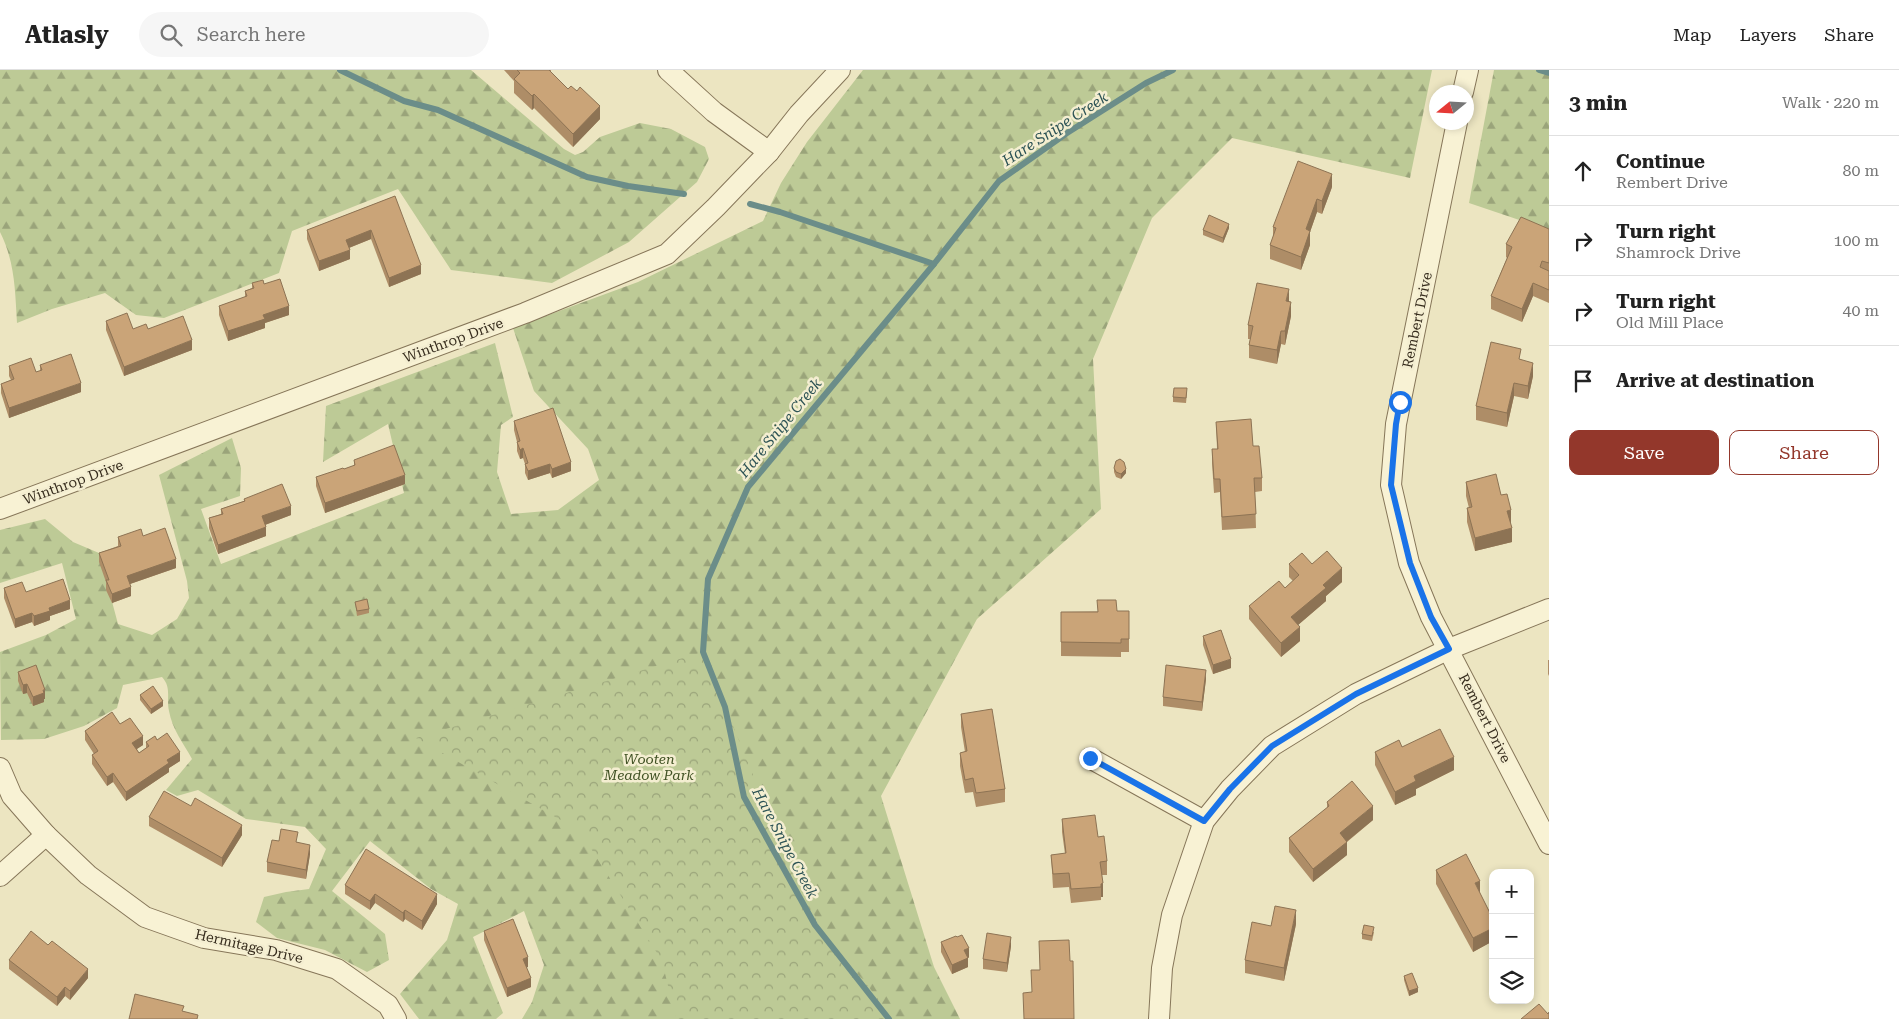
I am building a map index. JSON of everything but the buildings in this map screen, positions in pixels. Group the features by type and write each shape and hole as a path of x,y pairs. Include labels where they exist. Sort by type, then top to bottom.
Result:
{"street":[{"path":"668,70 714,112 769,152"},
{"name":"Winthrop Drive","path":"0,509 525,313 667,254 769,152 799,114 840,70"},
{"path":"1465,85 1468,70"},
{"name":"Rembert Drive","path":"1455,130 1396,424 1391,485 1410,563 1431,617 1549,844"},
{"path":"1159,1019 1162,968 1172,915 1204,821 1230,789 1272,746 1356,694 1449,649 1549,608"},
{"path":"1090,758 1204,821"},
{"name":"Hermitage Drive","path":"0,768 12,796 46,835 88,875 145,917 204,938 276,950 337,969 388,1005 396,1019"},
{"path":"0,876 46,835"}],"green space":[{"path":"0,70 471,70 564,149 575,155 583,152 600,137 640,123 671,129 705,147 709,159 697,182 629,242 552,283 451,270 398,189 292,231 279,273 164,318 136,315 105,293 52,309 17,323 15,288 9,254 0,232"},
{"path":"863,70 1432,70 1410,178 1232,138 1152,218 1093,359 1101,509 977,619 881,796 934,967 960,1019 522,1019 532,1002 544,965 524,911 473,937 503,1013 496,1019 419,1019 400,994 447,940 458,904 431,889 370,841 332,891 385,934 389,960 367,972 325,950 277,938 256,922 264,897 309,889 326,849 305,827 246,819 198,790 177,796 166,790 192,759 173,724 168,706 168,689 162,677 123,685 117,708 84,726 44,739 1,740 0,652 46,635 76,619 62,563 0,583 0,530 45,519 73,542 99,553 118,624 152,635 177,619 189,598 187,581 159,475 232,438 241,468 240,496 201,509 221,564 404,493 388,424 323,462 326,406 495,343 513,417 501,425 497,472 511,514 558,510 599,480 588,449 534,391 513,328 638,282 763,221 781,183 807,142"},
{"path":"1494,70 1549,70 1549,230 1469,203"},
{"name":"Wooten Meadow Park","path":"703,652 764,802 818,923 894,1019 676,1019 662,961 580,831 416,738"}],"waterway":[{"path":"340,70 404,101 438,110 587,177 628,186 684,194"},
{"name":"Hare Snipe Creek","path":"889,1019 815,925 744,797 725,707 703,652 708,579 748,487 934,264 999,181 1067,133 1146,83 1173,70"},
{"name":"Hare Snipe Creek","path":"1539,70 1549,73"},
{"path":"750,204 780,212 934,264"}],"route":[{"path":"1090,758 1204,821 1230,789 1272,746 1356,694 1449,649 1431,617 1410,563 1391,485 1396,424 1400,402"}]}
